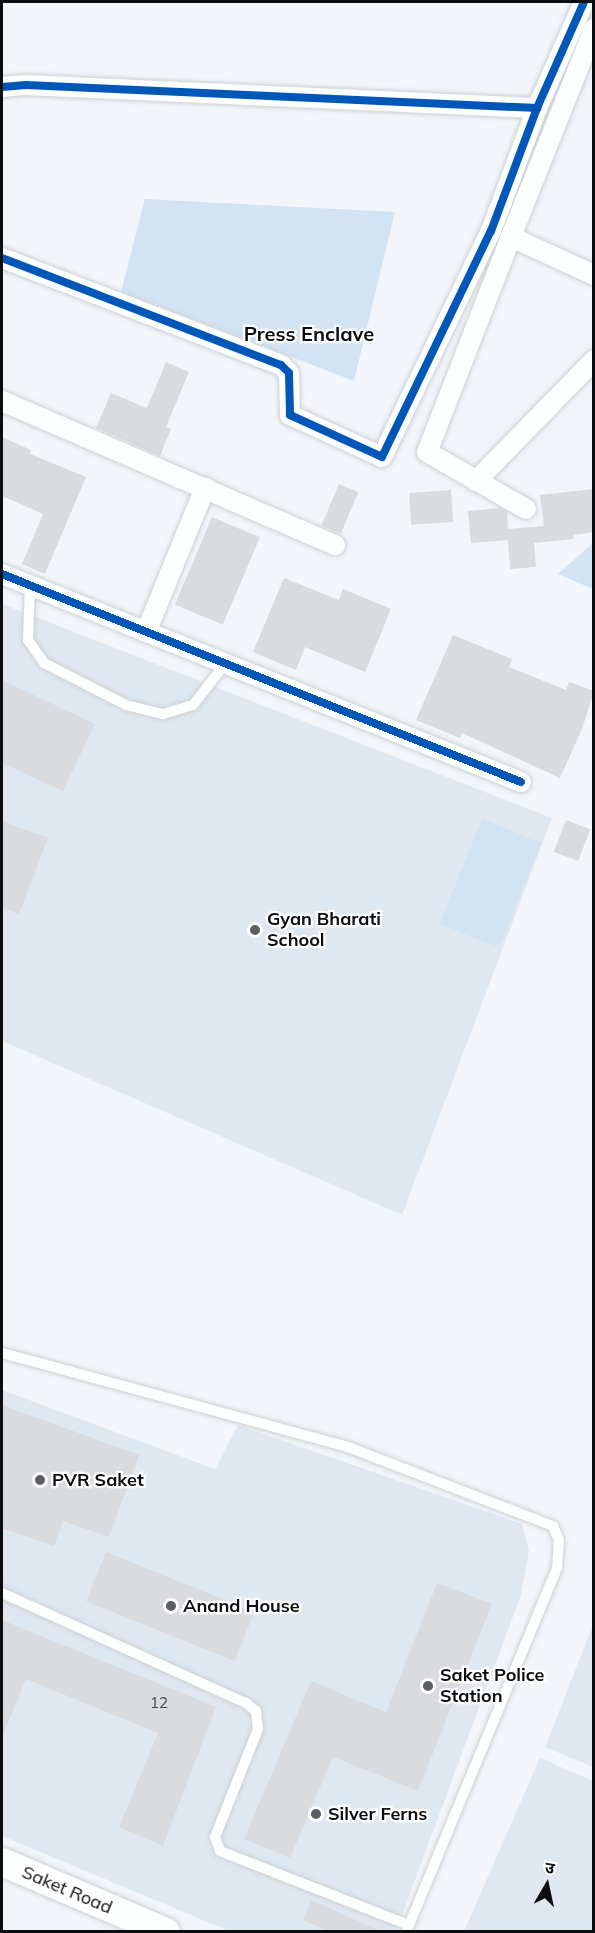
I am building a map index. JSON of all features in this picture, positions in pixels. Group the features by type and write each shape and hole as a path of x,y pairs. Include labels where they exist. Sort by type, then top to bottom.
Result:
{"street":[{"path":"2,258 281,365 289,373 290,415 382,457 491,231 537,108 584,2"},
{"path":"526,510 428,452 593,30"},
{"path":"2,87 38,85 537,108"},
{"path":"511,237 594,275"},
{"path":"476,481 594,360"},
{"path":"2,401 335,545"},
{"path":"146,632 205,488"},
{"path":"2,574 521,782"},
{"name":"Saket Road","path":"2,1862 166,1932"}],"lane":[{"path":"30,585 28,639 44,663 126,705 163,714 193,705 225,664"},
{"path":"2,1353 348,1447 553,1526 559,1540 557,1568 408,1928 220,1851 215,1837 258,1729 256,1711 2,1593"}],"shaded area":[{"path":"145,199 395,212 354,381 121,292"},
{"path":"593,543 593,589 558,574"},
{"name":"Gyan Bharati School","path":"2,604 552,818 402,1215 2,1041"},
{"path":"482,819 541,843 499,948 440,924"},
{"path":"2,1390 215,1469 238,1425 522,1524 529,1551 521,1595 396,1931 229,1931 2,1836"},
{"path":"593,1625 593,1767 545,1747"},
{"path":"540,1758 593,1781 593,1931 464,1931"}],"building":[{"path":"166,362 189,372 166,427 171,429 160,456 96,428 111,393 147,408"},
{"path":"2,437 31,450 30,454 86,477 45,574 22,564 43,514 2,496"},
{"path":"339,484 358,492 341,534 321,525"},
{"path":"594,489 594,532 573,535 573,539 534,543 536,567 510,569 508,540 471,543 468,511 501,508 507,512 508,529 544,526 540,495"},
{"path":"451,490 453,522 411,525 409,493"},
{"path":"212,517 260,537 223,625 175,604"},
{"path":"284,578 339,600 343,589 391,609 365,672 305,647 296,670 253,652"},
{"path":"453,635 512,659 509,667 566,690 569,682 594,691 582,729 560,778 462,733 460,738 416,720"},
{"path":"2,680 95,724 63,791 2,763"},
{"path":"566,820 590,829 578,861 554,852"},
{"path":"2,821 48,838 19,914 2,907"},
{"path":"2,1405 139,1455 109,1537 63,1521 54,1546 2,1528"},
{"name":"Anand House","path":"106,1552 254,1612 234,1661 86,1601"},
{"path":"437,1583 492,1604 418,1791 333,1757 290,1858 244,1839 311,1681 386,1712"},
{"path":"2,1620 216,1707 163,1846 119,1827 158,1733 26,1679 2,1737"},
{"path":"311,1900 383,1932 330,1932 303,1920"}],"cycle path":[{"path":"2,258 281,365 289,373 290,415 382,457 491,231 537,108 584,2"},
{"path":"2,87 26,85 537,108"},
{"path":"2,574 521,782"}],"place":[{"name":"Gyan Bharati School","path":"255,930"},
{"name":"PVR Saket","path":"40,1480"},
{"name":"Anand House","path":"171,1606"},
{"name":"Saket Police Station","path":"428,1686"},
{"name":"Silver Ferns","path":"316,1814"}],"district":[{"name":"Press Enclave","path":"309,333"}]}
